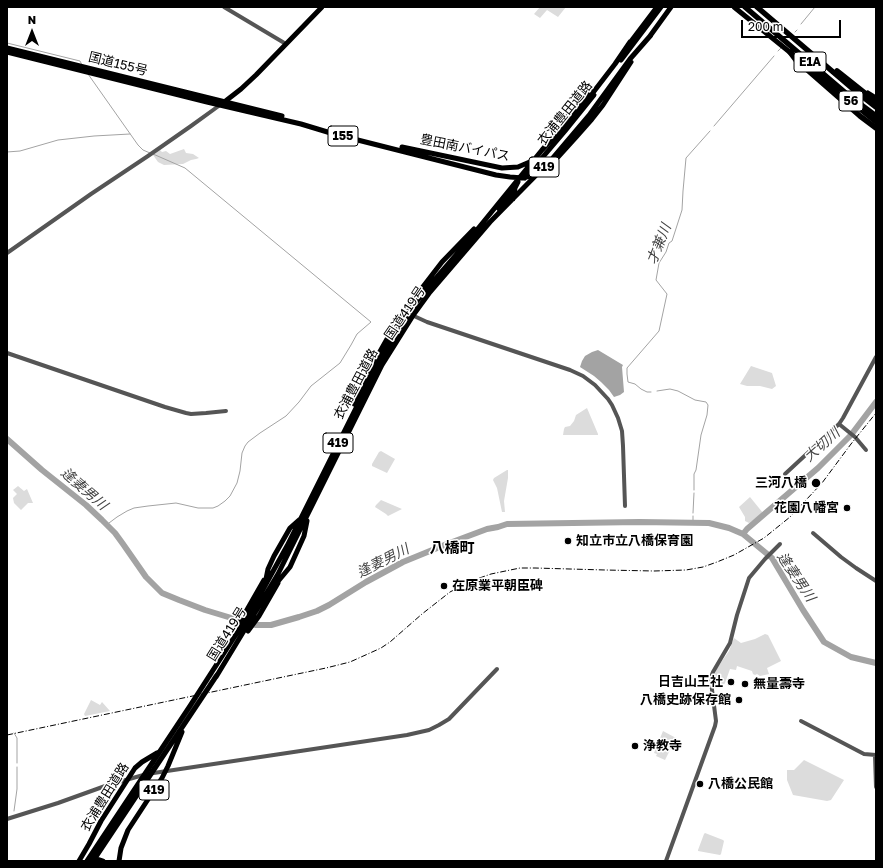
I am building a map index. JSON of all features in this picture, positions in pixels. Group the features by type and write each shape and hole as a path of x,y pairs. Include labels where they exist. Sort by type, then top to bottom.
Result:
{"highway":[{"name":"E1A","path":"745,7 848,95 876,116"},
{"name":"E1A","path":"756,7 847,84 876,104"},
{"path":"797,38 876,104"},
{"path":"790,52 796,60 823,82 860,116 876,128"}],"main road":[{"path":"222,104 245,86 322,7"},
{"name":"豊田南バイパス","path":"222,104 281,116 363,139 496,168 520,166 529,162 539,153 659,7"},
{"name":"衣浦豊田道路","path":"479,227 582,108 659,7"},
{"name":"衣浦豊田道路","path":"468,248 518,186 588,104 659,7"},
{"name":"155","path":"651,34 671,7"},
{"path":"734,7 790,52"},
{"path":"761,7 797,38"},
{"name":"豊田南バイパス","path":"222,104 301,124 341,136 502,176 514,178 526,177 537,173 546,167 578,136 603,105 651,34"},
{"name":"衣浦豊田道路","path":"93,861 188,718 278,574 382,366 423,302 496,216 563,146 599,103 634,54 651,34"},
{"name":"衣浦豊田道路","path":"215,674 275,568 381,358 417,302 542,150 595,90 630,42"},
{"name":"国道155号","path":"7,48 222,104"},
{"name":"国道155号","path":"7,52 222,104"},
{"path":"836,71 876,98"},
{"name":"56","path":"823,82 876,123"},
{"name":"国道419号","path":"258,605 268,569 274,556 290,528 303,514 315,491 356,398 390,334 428,280 448,256 490,213 511,187 515,172 520,166"},
{"name":"419","path":"502,176 509,179 511,187"},
{"name":"国道419号","path":"215,674 258,605 290,567 304,536 306,522 318,494 342,452 386,361 412,315 512,202 516,185 520,180 526,177"},
{"name":"419","path":"390,334 400,328 412,315 424,292 428,280"},
{"name":"衣浦豊田道路","path":"215,674 220,655 298,520"},
{"name":"衣浦豊田道路","path":"86,861 158,753 215,674 237,648 265,605 297,545 306,522"},
{"name":"419","path":"147,774 191,709"},
{"name":"衣浦豊田道路","path":"119,861 121,848 128,830 162,778 188,718"},
{"name":"衣浦豊田道路","path":"79,861 101,821 135,768 142,762 158,753"},
{"name":"419","path":"86,861 95,859 103,861"}],"street":[{"path":"224,7 286,44"},
{"path":"7,253 97,189 153,153 222,104"},
{"path":"412,315 427,322 570,370 583,376 596,385 608,399 616,413 620,425 624,446 625,506"},
{"path":"7,353 186,413 191,414 226,411"},
{"path":"785,474 839,424 876,357"},
{"path":"839,424 855,437 866,450"},
{"path":"813,533 841,557 876,581"},
{"path":"666,861 716,726 711,677 730,643 749,578 778,546"},
{"path":"7,819 108,785 147,774 407,735 429,730 448,719 497,669"},
{"path":"800,721 864,754 875,755 876,787"}],"shaded area":[{"path":"540,7 566,7 558,17 547,10 540,18 534,14"},
{"path":"184,149 186,153 193,154 199,158 183,164 164,165 158,162 153,155 160,150 162,152 166,151 170,154"},
{"path":"598,350 623,365 624,392 620,395 614,397 601,382 580,367 585,356"},
{"path":"751,366 772,373 776,386 772,389 740,384"},
{"path":"587,408 598,435 563,435 565,427 570,426 576,415"},
{"path":"381,451 395,459 387,473 372,466 379,452"},
{"path":"507,470 508,478 504,501 505,512 502,512 497,488 493,480"},
{"path":"18,486 24,491 27,489 33,503 28,503 21,510 14,503 13,498 17,494 13,490"},
{"path":"750,497 763,513 749,523 745,521 745,517 739,507"},
{"path":"381,500 402,509 388,516 375,507"},
{"path":"765,634 768,635 781,661 767,668 769,674 760,676 757,674 755,675 752,671 737,666 736,670 730,669 722,687 713,686 712,681 717,668 729,651 734,638 741,643"},
{"path":"91,700 100,705 102,702 110,711 85,716 84,714"},
{"path":"663,731 676,738 665,760 656,756 657,754 654,753"},
{"path":"804,760 844,780 831,800 827,801 793,795 787,780 787,770 794,770"},
{"path":"705,833 724,841 720,855 698,851"}],"waterway":[{"name":"才兼川","path":"801,24 815,7"},
{"path":"7,43 80,61 82,65"},
{"name":"才兼川","path":"778,51 781,48"},
{"name":"才兼川","path":"714,126 774,56"},
{"path":"88,74 138,145 143,150 150,153"},
{"name":"才兼川","path":"651,392 647,392 635,384 628,382 627,368 659,331 667,294 656,280 659,263 666,252 669,243 672,241 682,210 686,158 710,131"},
{"path":"7,152 20,151 58,140 130,134"},
{"path":"106,525 134,508 176,503 198,508 213,508 225,501 230,496 237,483 242,453 248,442 286,416 311,386 340,363 357,334 371,322 185,168 153,154"},
{"name":"才兼川","path":"657,391 670,389 678,391 695,400 706,402 708,405 694,474 694,490"},
{"name":"大切川","path":"743,534 818,468 851,435 876,402"},
{"name":"逢妻男川","path":"7,439 102,520 115,533 146,577 162,593 205,610 248,623 256,625 271,625 317,611 403,562 487,529 507,524 639,522 709,523 729,528 743,534 772,558 824,642 851,657 876,663"},
{"name":"才兼川","path":"693,513 694,493"},
{"name":"才兼川","path":"692,522 693,516"},
{"path":"14,733 17,738 17,763"},
{"path":"14,811 17,789 17,767"}],"tunnel":[{"path":"195,703 214,674"}],"railway":[{"path":"7,735 350,662 381,648 390,642 450,592 471,581 491,574 520,568 654,571 686,570 703,567 717,562 734,555 764,538 790,517 822,483 876,413"}],"place":[{"name":"三河八橋","path":"816,483"},
{"name":"花園八幡宮","path":"847,508"},
{"name":"知立市立八橋保育園","path":"568,541"},
{"name":"在原業平朝臣碑","path":"444,586"},
{"name":"日吉山王社","path":"731,682"},
{"name":"無量壽寺","path":"745,684"},
{"name":"八橋史跡保存館","path":"739,700"},
{"name":"浄教寺","path":"635,746"},
{"name":"八橋公民館","path":"700,784"}],"district":[{"name":"八橋町","path":"452,548"}]}
